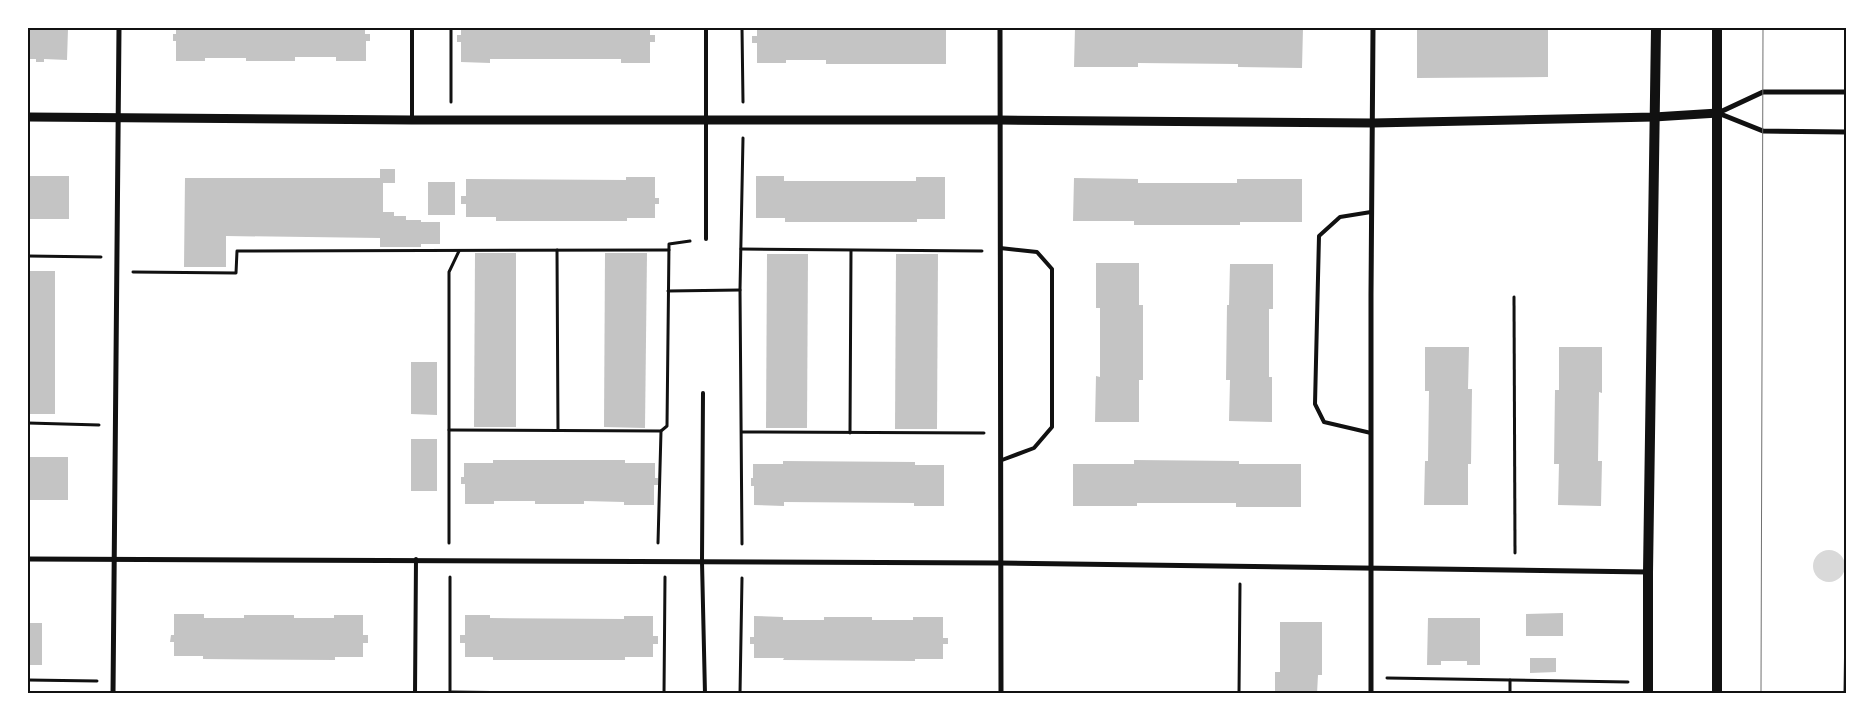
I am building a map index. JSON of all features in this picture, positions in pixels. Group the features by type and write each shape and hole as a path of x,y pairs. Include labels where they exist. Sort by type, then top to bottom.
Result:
{"main road":[{"path":"1648,694 1656,28"},
{"path":"1717,28 1717,694"}],"street":[{"path":"113,694 119,28"},
{"path":"1000,28 1001,694"},
{"path":"1371,694 1373,28"},
{"path":"28,117 412,120 705,118 743,120 1373,123 1654,117 1718,113 1763,92 1846,92"},
{"path":"1718,113 1763,131 1846,132"},
{"path":"28,559 416,559 1000,563 1648,572"}],"lane":[{"path":"412,28 412,120"},
{"path":"706,28 706,239"},
{"path":"1371,212 1340,218 1319,236 1315,404 1324,422 1371,433"},
{"path":"1000,250 1037,252 1052,269 1052,427 1034,448 1002,460"},
{"path":"703,393 702,562 705,694"},
{"path":"415,694 416,559"}],"path":[{"path":"451,28 451,119"},
{"path":"740,694 742,561 740,290 743,120 742,28"},
{"path":"449,430 661,431 667,426 669,244 706,239"},
{"path":"741,249 852,251 1000,250"},
{"path":"557,250 558,430"},
{"path":"116,272 236,273 237,251 669,250"},
{"path":"459,251 449,272 451,693 615,694"},
{"path":"850,433 852,251"},
{"path":"28,256 117,257"},
{"path":"668,291 740,290"},
{"path":"1514,297 1515,571"},
{"path":"28,423 115,425"},
{"path":"658,562 661,431"},
{"path":"742,432 1002,433"},
{"path":"664,694 665,562"},
{"path":"1239,694 1241,566"},
{"path":"1846,620 1846,694"},
{"path":"1371,678 1648,682"},
{"path":"28,680 113,681"},
{"path":"1510,680 1510,694"}],"shaded area":[{"path":"1829,550 1841,554 1845,566 1841,578 1829,582 1817,578 1813,566 1817,554"}],"building":[{"path":"176,28 365,28 365,34 370,34 370,41 366,41 366,61 336,61 336,57 295,57 295,61 246,61 246,58 205,58 205,61 176,61 176,41 173,41 173,34 176,34"},
{"path":"461,28 650,28 650,35 655,35 655,42 650,42 650,63 621,63 621,59 490,59 490,63 461,62 461,42 457,42 457,35 461,35"},
{"path":"757,28 946,28 946,64 826,64 826,60 786,60 786,63 757,63 757,43 752,43 752,36 757,36"},
{"path":"1075,28 1303,28 1302,68 1238,67 1238,64 1138,63 1138,67 1074,67"},
{"path":"1417,28 1548,28 1548,77 1417,78"},
{"path":"28,29 68,29 67,60 44,59 44,62 36,62 36,59 29,59 28,65"},
{"path":"380,169 395,169 395,183 383,183 383,212 394,212 394,216 406,216 406,220 440,222 440,244 421,244 421,247 380,247 380,238 226,236 226,267 184,267 185,178 380,178"},
{"path":"28,176 69,176 69,219 28,219"},
{"path":"756,176 784,176 784,181 916,181 916,177 945,177 945,219 917,219 917,222 785,222 785,218 756,218"},
{"path":"626,177 655,177 655,198 659,198 659,204 655,204 655,218 627,218 627,221 496,221 496,217 466,217 466,204 461,204 461,196 466,196 466,179 626,180"},
{"path":"1074,178 1138,179 1138,183 1237,183 1237,179 1302,179 1302,222 1240,222 1240,225 1134,225 1134,221 1073,221"},
{"path":"428,182 455,182 455,215 428,215"},
{"path":"475,253 516,253 516,427 474,427"},
{"path":"605,253 647,253 645,428 604,427"},
{"path":"767,254 808,254 807,428 766,428"},
{"path":"896,254 938,254 937,429 895,429"},
{"path":"1096,263 1139,263 1139,305 1143,305 1143,380 1139,380 1139,422 1095,422 1096,376 1100,377 1100,308 1096,308"},
{"path":"1230,264 1273,264 1273,309 1269,309 1269,377 1272,377 1272,422 1229,421 1230,380 1226,380 1227,305 1229,305"},
{"path":"28,271 55,271 55,414 28,414"},
{"path":"1425,347 1469,347 1468,389 1472,389 1471,464 1468,464 1468,505 1424,505 1425,461 1428,461 1429,391 1425,391"},
{"path":"1559,347 1602,347 1602,393 1599,392 1598,461 1602,461 1601,506 1558,505 1559,464 1554,464 1555,390 1559,390"},
{"path":"411,362 437,362 437,415 411,414"},
{"path":"411,439 437,439 437,491 411,491"},
{"path":"28,457 68,457 68,500 28,500"},
{"path":"493,460 625,460 625,463 655,463 655,478 658,478 658,485 654,485 654,505 624,505 624,502 584,501 584,504 535,504 535,501 494,501 494,504 465,504 465,484 461,484 461,477 464,477 464,463 493,463"},
{"path":"1134,460 1239,461 1239,464 1301,464 1301,507 1236,507 1236,503 1137,503 1137,506 1073,506 1073,464 1134,464"},
{"path":"783,461 915,462 915,465 944,465 944,506 914,506 914,503 784,502 784,506 754,505 754,486 751,486 753,464 783,464"},
{"path":"1563,613 1563,636 1526,636 1526,614"},
{"path":"174,614 204,614 204,618 244,618 244,615 294,615 294,618 334,618 334,615 363,615 363,635 368,635 368,643 363,643 363,657 335,657 335,660 203,659 203,656 174,656 174,642 170,642 171,635 174,635"},
{"path":"465,615 490,615 490,618 624,619 624,616 653,616 653,636 658,636 658,644 653,644 653,657 625,657 625,660 493,660 493,657 465,657 465,643 460,643 460,635 465,635"},
{"path":"754,616 783,617 783,620 824,620 824,617 872,617 872,620 913,620 913,617 943,617 943,638 948,638 948,644 943,644 943,659 915,659 915,661 754,658 754,644 750,644 750,637 754,637"},
{"path":"1428,618 1480,618 1480,665 1467,665 1467,661 1441,661 1441,665 1427,665"},
{"path":"1280,622 1322,622 1322,675 1318,675 1317,694 1275,694 1275,672 1280,672"},
{"path":"28,623 42,623 42,665 28,665"},
{"path":"1530,658 1556,658 1556,672 1530,673"}],"tram line":[{"path":"1761,694 1763,28"}]}
